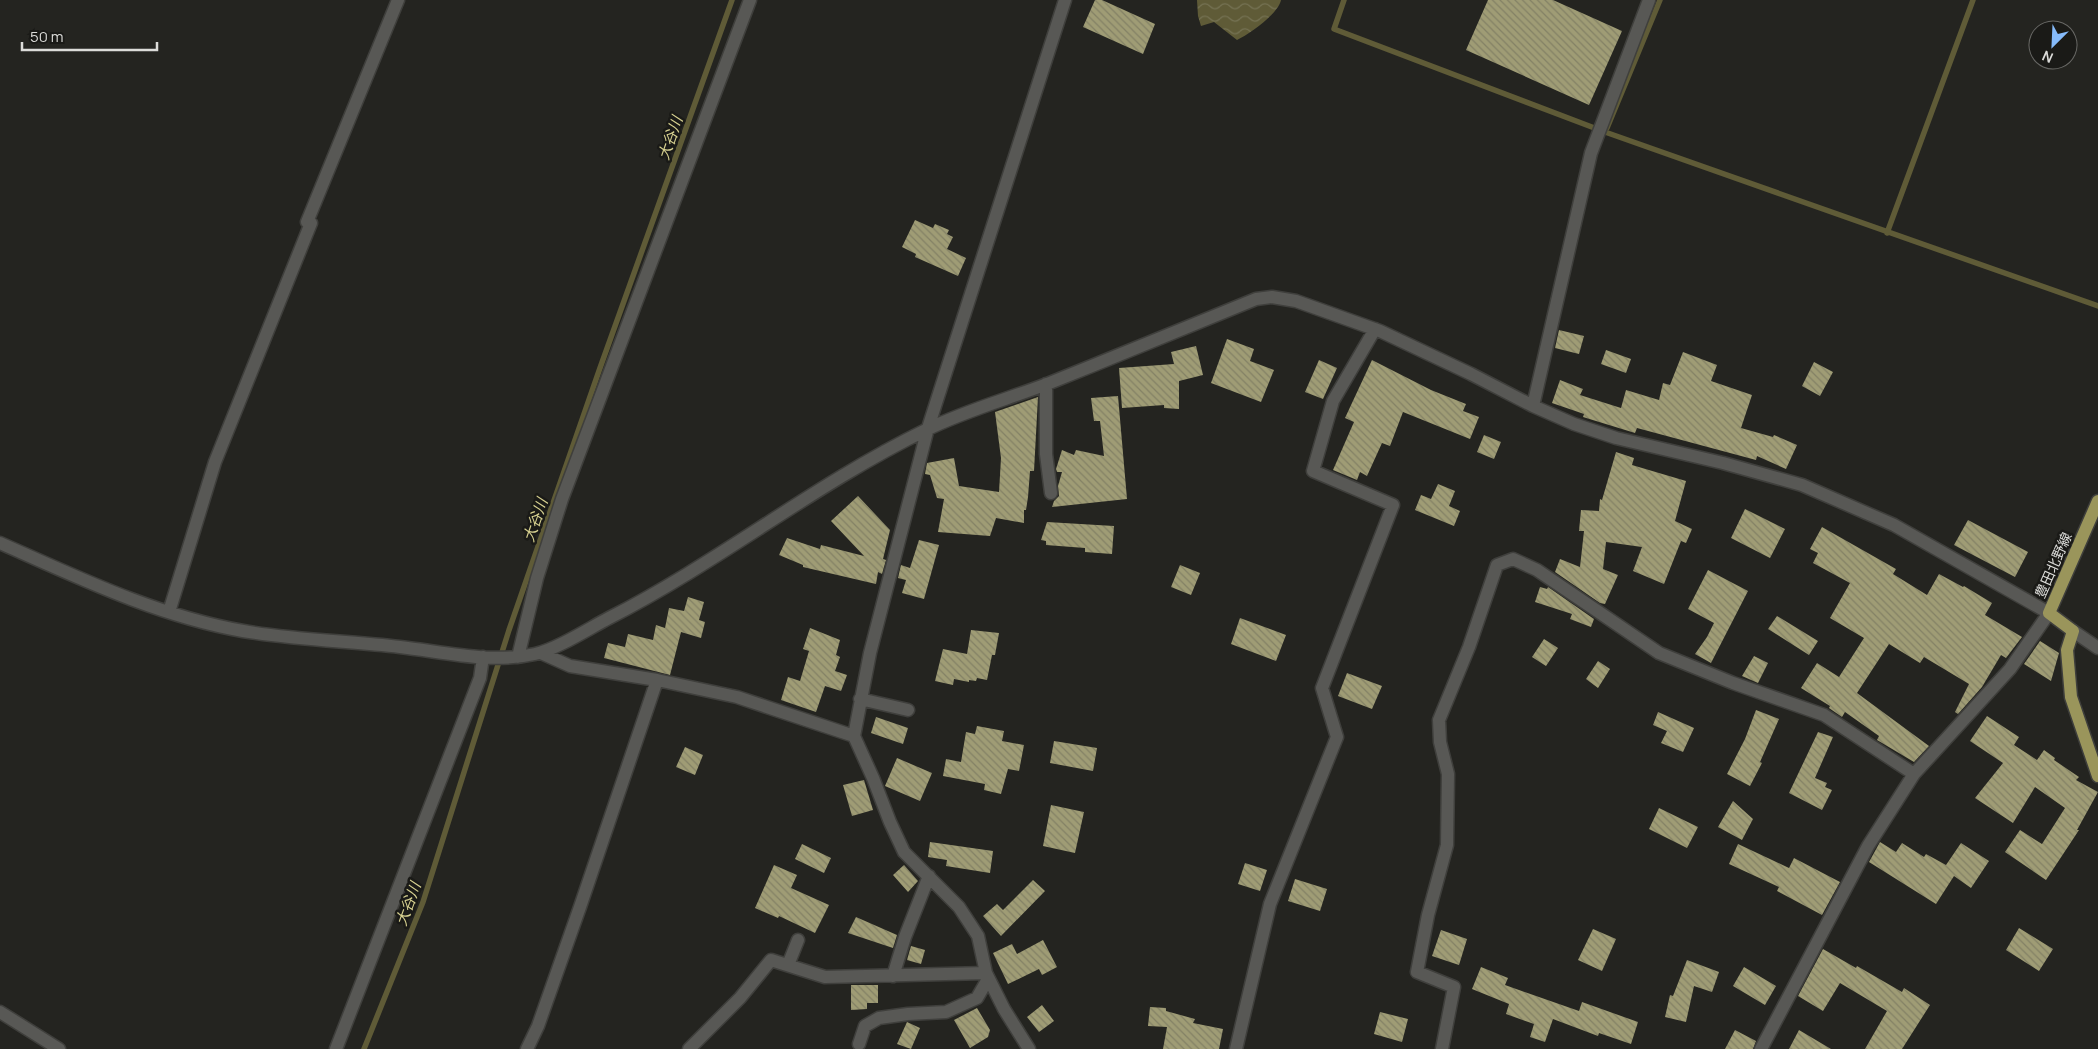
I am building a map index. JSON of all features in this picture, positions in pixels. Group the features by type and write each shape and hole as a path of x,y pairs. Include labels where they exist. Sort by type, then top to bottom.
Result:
{"main road":[{"name":"豊田北野線","path":"2073,631 2049,613 2098,501"},
{"path":"2073,631 2067,650 2071,697 2098,776"}],"street":[{"path":"169,612 215,462 311,223 307,222 398,0"},
{"path":"518,657 537,578 562,498 750,0"},
{"path":"1029,1049 1004,1010 987,976 978,936 959,907 904,852 854,736 860,699 880,610 928,428 1065,0"},
{"path":"1533,406 1591,153 1649,0"},
{"path":"0,543 92,584 169,612 246,632 483,657 518,657 541,653 648,598 851,471 928,428 1046,384 1256,299 1272,297 1296,301 1375,329 1574,424 1616,438 1723,463 1802,485 1894,525 2049,613 2010,669 1914,774 1868,846 1761,1049"},
{"path":"1236,1049 1270,904 1337,737 1322,688 1393,506 1313,471 1333,401 1375,329"},
{"path":"1046,384 1046,454 1051,493"},
{"path":"1442,1049 1454,987 1417,972 1428,915 1447,845 1446,792 1448,774 1440,742 1439,720 1469,646 1497,565 1513,559 1536,570 1659,653 1733,683 1824,714 1914,774"},
{"path":"2073,631 2098,648"},
{"path":"541,653 570,666 657,680 737,697 854,736"},
{"path":"336,1049 480,678 483,657"},
{"path":"527,1049 538,1026 580,907 657,680"},
{"path":"860,699 908,710"},
{"path":"894,976 905,937 929,876"},
{"path":"788,965 798,940"},
{"path":"690,1049 740,998 771,960 825,977 987,976"},
{"path":"859,1044 865,1026 879,1018 946,1012 977,998 987,976"},
{"path":"0,1012 60,1049"}],"water":[{"path":"1197,0 1281,0 1269,17 1237,40 1214,22 1201,26"}],"building":[{"path":"1095,0 1102,0 1155,24 1143,54 1083,27"},
{"path":"1488,0 1553,0 1622,31 1589,105 1466,50"},
{"path":"915,220 933,228 935,224 949,230 947,234 953,237 947,249 966,258 958,276 915,257 916,254 902,247"},
{"path":"1559,330 1584,336 1579,354 1555,348"},
{"path":"1227,339 1254,349 1250,361 1274,370 1261,402 1211,383"},
{"path":"1196,346 1203,375 1179,381 1179,409 1164,408 1164,405 1122,408 1119,368 1174,364 1171,352"},
{"path":"1606,350 1631,359 1626,373 1601,364"},
{"path":"1683,352 1717,365 1711,381 1752,395 1741,428 1773,437 1774,435 1797,445 1786,469 1757,456 1756,460 1637,428 1635,433 1583,417 1584,414 1552,403 1560,380 1583,389 1580,395 1621,408 1626,390 1659,400 1663,383 1670,385"},
{"path":"1319,360 1337,368 1323,399 1305,392"},
{"path":"1372,360 1431,390 1466,404 1463,411 1479,417 1470,439 1403,412 1390,446 1382,443 1367,476 1360,472 1357,480 1333,470 1354,422 1345,418"},
{"path":"1814,362 1833,372 1820,396 1802,386"},
{"path":"1118,396 1127,499 1052,507 1054,501 1059,496 1058,486 1062,472 1057,472 1056,469 1062,450 1074,455 1076,450 1104,456 1100,421 1094,421 1091,398"},
{"path":"1038,397 1034,471 1030,471 1024,523 996,518 990,536 938,532 944,499 937,498 930,475 925,474 927,463 954,458 959,486 999,492 1001,458 995,412"},
{"path":"1484,435 1501,442 1494,459 1477,452"},
{"path":"1616,452 1634,458 1632,465 1686,481 1675,521 1692,529 1686,543 1681,541 1664,584 1633,571 1642,547 1606,542 1603,569 1618,575 1605,604 1600,603 1555,572 1560,559 1580,567 1584,531 1579,531 1581,510 1599,511 1600,499 1602,500"},
{"path":"1438,484 1455,491 1449,506 1460,511 1454,526 1415,510 1421,495 1431,499"},
{"path":"858,496 890,530 883,559 886,560 882,574 878,572 876,584 803,567 803,565 779,555 787,538 820,549 821,545 864,556 831,521"},
{"path":"1745,509 1785,529 1770,558 1731,538"},
{"path":"1968,520 2028,552 2015,577 1954,545"},
{"path":"1047,522 1114,526 1112,554 1085,552 1085,548 1046,545 1046,541 1041,540"},
{"path":"1822,527 1896,569 1893,574 1927,595 1939,574 1964,586 1992,603 1985,615 2022,637 2006,658 2001,655 1982,687 1958,714 1955,712 1969,684 1924,657 1920,663 1889,644 1857,693 1929,746 1914,762 1877,740 1879,736 1845,712 1842,717 1829,708 1830,706 1801,688 1817,663 1839,677 1864,638 1830,618 1850,583 1813,563 1818,553 1810,549"},
{"path":"919,540 939,545 924,599 902,593 906,580 898,578 901,565 910,568"},
{"path":"1180,565 1200,573 1191,595 1171,587"},
{"path":"1708,570 1748,591 1711,663 1695,654 1714,623 1688,609"},
{"path":"1540,587 1547,589 1548,587 1594,619 1591,627 1570,619 1572,614 1535,602"},
{"path":"688,597 704,602 699,620 705,622 701,638 681,632 670,675 604,658 608,643 625,647 628,634 653,640 656,625 665,628 669,608 684,611"},
{"path":"1777,616 1818,641 1809,655 1768,629"},
{"path":"1240,618 1286,635 1276,661 1231,644"},
{"path":"810,628 840,640 836,655 840,657 835,671 847,675 841,691 825,686 816,712 781,700 788,677 800,681 809,651 803,649"},
{"path":"971,630 999,633 995,655 992,655 987,680 977,678 976,681 969,680 969,682 954,679 953,685 935,681 943,649 967,654"},
{"path":"1544,639 1558,648 1546,666 1532,657"},
{"path":"2040,641 2059,653 2051,681 2024,664"},
{"path":"1754,656 1768,663 1758,683 1742,676"},
{"path":"1598,661 1610,669 1598,688 1586,679"},
{"path":"1347,673 1382,686 1372,709 1338,696"},
{"path":"1756,710 1779,719 1760,762 1762,763 1750,786 1727,774 1745,739"},
{"path":"1658,712 1694,728 1683,752 1661,743 1667,731 1653,725"},
{"path":"1987,716 2019,737 2014,745 2037,760 2044,750 2055,758 2054,760 2079,777 2076,780 2098,792 2077,830 2079,830 2046,880 2005,852 2020,830 2042,844 2065,808 2035,787 2013,823 1975,798 2003,763 1970,741"},
{"path":"876,717 908,728 903,744 871,733"},
{"path":"977,726 1004,731 1002,741 1024,745 1019,771 1008,769 1001,794 984,790 985,784 943,776 946,759 961,762 966,732 975,734"},
{"path":"1818,732 1833,737 1815,778 1827,783 1825,787 1832,790 1822,810 1789,793"},
{"path":"1054,741 1097,748 1093,771 1050,763"},
{"path":"685,747 703,755 695,775 676,767"},
{"path":"897,758 932,773 920,801 885,786"},
{"path":"864,780 873,810 852,816 843,785"},
{"path":"1733,801 1753,819 1742,840 1718,827"},
{"path":"1051,805 1084,812 1075,853 1043,846"},
{"path":"1659,808 1698,827 1687,848 1649,829"},
{"path":"930,842 993,851 990,873 946,866 947,860 928,857"},
{"path":"1880,842 1896,852 1902,843 1924,857 1926,854 1946,865 1961,843 1989,861 1971,888 1954,876 1936,904 1869,862"},
{"path":"802,844 831,858 824,873 795,859"},
{"path":"1738,844 1789,868 1794,858 1840,882 1822,915 1777,891 1779,887 1729,864"},
{"path":"1245,863 1267,870 1260,891 1238,884"},
{"path":"774,865 797,875 791,888 829,905 815,933 779,916 778,918 755,908"},
{"path":"904,865 918,881 908,892 893,875"},
{"path":"1295,879 1327,889 1320,911 1288,901"},
{"path":"1033,880 1045,891 1001,936 983,916 997,904 1003,910"},
{"path":"856,917 897,935 893,948 848,933"},
{"path":"2019,928 2053,949 2039,971 2006,950"},
{"path":"1593,929 1616,939 1602,971 1578,960"},
{"path":"1441,930 1467,939 1459,965 1432,956"},
{"path":"1043,940 1057,967 1042,975 1039,969 1008,984 993,953 1012,944 1017,954"},
{"path":"911,946 925,950 921,964 907,960"},
{"path":"1823,949 1902,992 1904,988 1930,1005 1902,1049 1865,1049 1887,1011 1840,983 1823,1011 1798,996"},
{"path":"1687,960 1719,972 1712,992 1694,986 1686,1022 1665,1017 1670,995 1673,996"},
{"path":"1481,967 1508,978 1505,985 1579,1011 1582,1002 1638,1022 1631,1044 1599,1033 1598,1036 1553,1019 1545,1042 1530,1037 1534,1024 1506,1014 1509,1004 1472,989"},
{"path":"1744,967 1776,986 1765,1005 1733,986"},
{"path":"851,985 878,985 878,1003 867,1003 867,1009 851,1010"},
{"path":"1042,1005 1054,1021 1039,1032 1027,1017"},
{"path":"1150,1007 1166,1008 1166,1011 1195,1019 1193,1023 1223,1029 1219,1049 1163,1049 1167,1027 1148,1026"},
{"path":"977,1008 990,1030 988,1037 970,1048 954,1020"},
{"path":"1380,1012 1408,1019 1402,1042 1374,1034"},
{"path":"907,1022 920,1028 911,1049 897,1044"},
{"path":"1735,1030 1756,1041 1753,1049 1725,1049"},
{"path":"1799,1030 1831,1049 1789,1049"}],"waterway":[{"name":"大谷川","path":"364,1049 423,902 509,630 600,368 732,0"},
{"path":"1344,0 1334,29 1605,132 2098,306"},
{"path":"1607,128 1660,0"},
{"path":"1887,233 1973,0"}]}
